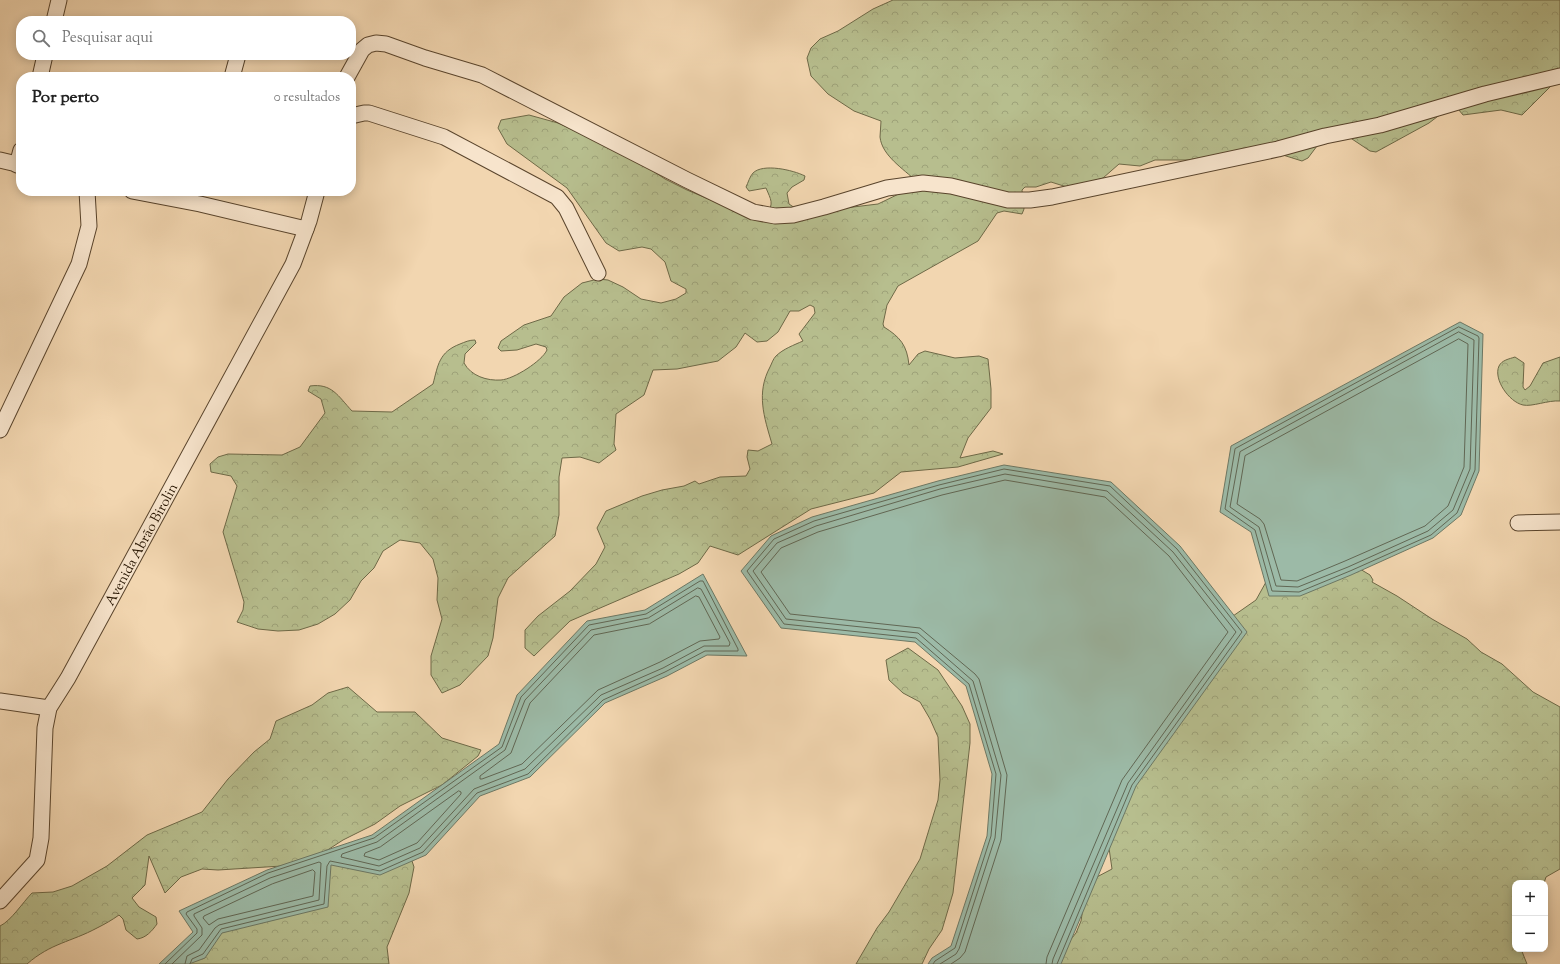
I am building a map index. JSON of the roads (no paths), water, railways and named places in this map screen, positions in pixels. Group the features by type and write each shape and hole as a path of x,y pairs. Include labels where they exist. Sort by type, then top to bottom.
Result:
{"street":[{"path":"55,16 59,0"},
{"path":"350,72 362,50 368,45 376,43 386,44 425,58 482,75 713,193 753,212 775,216 793,215 887,188 916,183 952,186 1008,200 1030,200 1052,197 1380,125 1485,94 1560,76"},
{"path":"41,72 44,60"},
{"path":"233,72 237,60"},
{"path":"356,115 369,113 444,137 557,196 566,208 598,273"},
{"path":"0,160 16,164"},
{"path":"0,430 79,264 89,226 87,196"},
{"path":"190,196 201,197 306,229"},
{"name":"Avenida Abrão Birolin","path":"0,901 37,860 41,838 45,728 49,708 68,678 294,264 316,196"},
{"path":"1518,523 1560,522"},
{"path":"0,702 49,708"}],"water":[{"path":"1460,322 1483,334 1479,471 1461,515 1433,538 1351,575 1300,596 1269,596 1251,532 1220,512 1231,446"},
{"path":"1004,465 1111,482 1180,546 1247,632 1136,786 1061,964 928,964 932,958 951,946 987,836 992,774 966,686 915,642 781,628 741,571 771,536 812,517 938,481"},
{"path":"703,574 747,656 707,655 667,676 605,703 530,777 480,796 426,855 380,875 331,865 328,907 222,933 205,958 189,964 159,964 193,932 179,911 267,870 372,835 499,744 517,695 587,621 645,610"}]}
